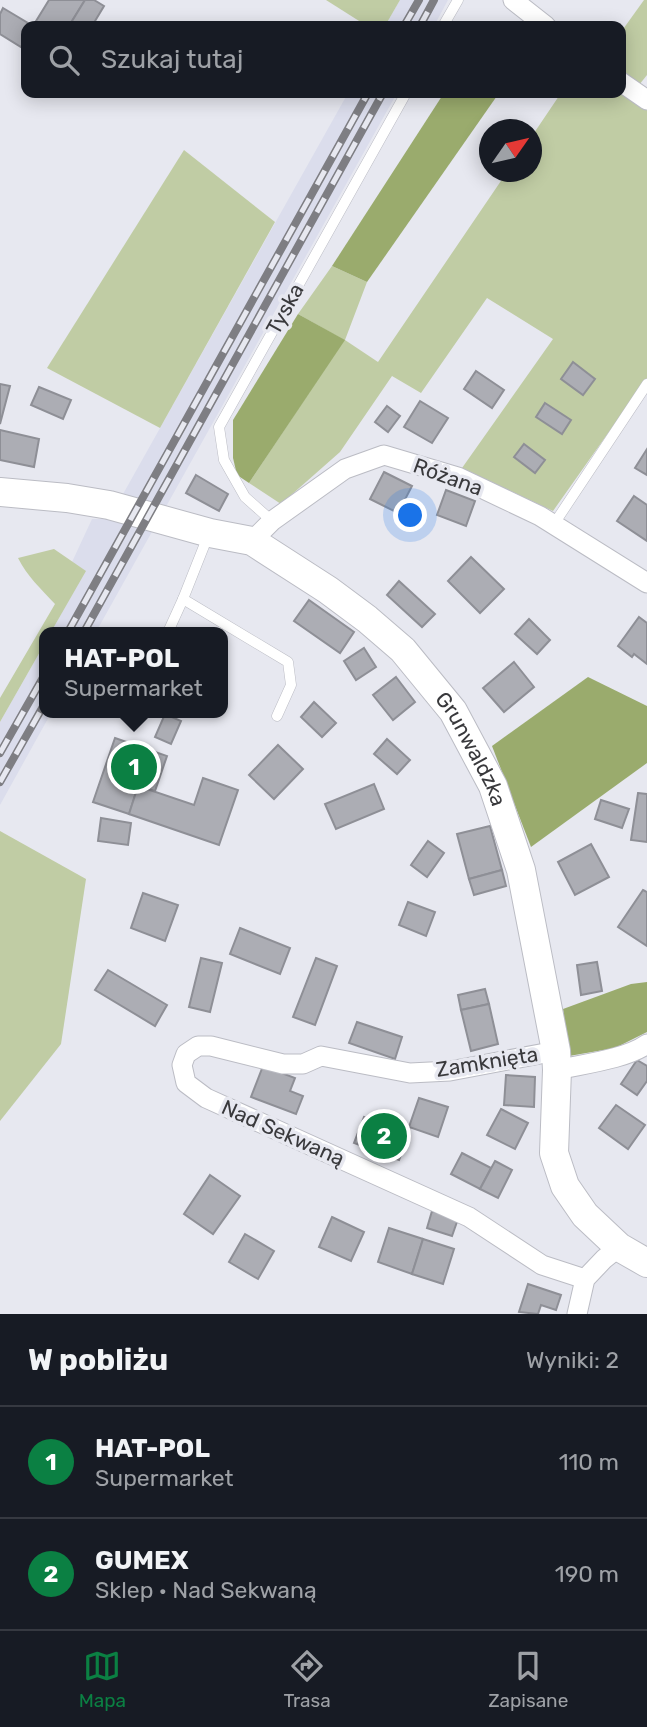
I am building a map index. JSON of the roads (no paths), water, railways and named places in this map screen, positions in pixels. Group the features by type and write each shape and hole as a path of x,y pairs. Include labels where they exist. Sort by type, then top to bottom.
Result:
{"street":[{"path":"513,0 540,21"},
{"path":"626,85 646,96"},
{"name":"Różana","path":"252,541 272,522 345,468 384,455 458,477 540,516 647,583"},
{"name":"Grunwaldzka","path":"0,492 67,498 109,506 210,533 252,541 328,590 403,650 453,711 493,786 521,870 556,1060 554,1153 565,1186 585,1215 619,1247 647,1263"},
{"path":"556,1060 619,1056 647,1044"},
{"name":"Zamknięta","path":"182,1065 186,1054 198,1046 211,1046 283,1064 303,1064 321,1056 410,1073 556,1060"},
{"name":"Nad Sekwaną","path":"182,1065 186,1083 206,1098 469,1217 542,1265 585,1279"},
{"path":"577,1314 585,1279 619,1247"}],"lane":[{"path":"446,21 458,0"},
{"name":"Tyska","path":"272,522 245,497 229,470 224,460 219,427 403,98"},
{"path":"554,524 647,384"},
{"path":"170,627 210,533"},
{"path":"183,599 288,662 291,685 277,716"}],"railway":[{"path":"407,21 419,0"},
{"path":"423,21 434,0"},
{"path":"71,627 365,98"},
{"path":"87,627 380,98"},
{"path":"0,753 39,685"},
{"path":"0,782 39,714"}],"place":[{"name":"HAT-POL","path":"134,767"},
{"name":"GUMEX","path":"384,1136"}]}
